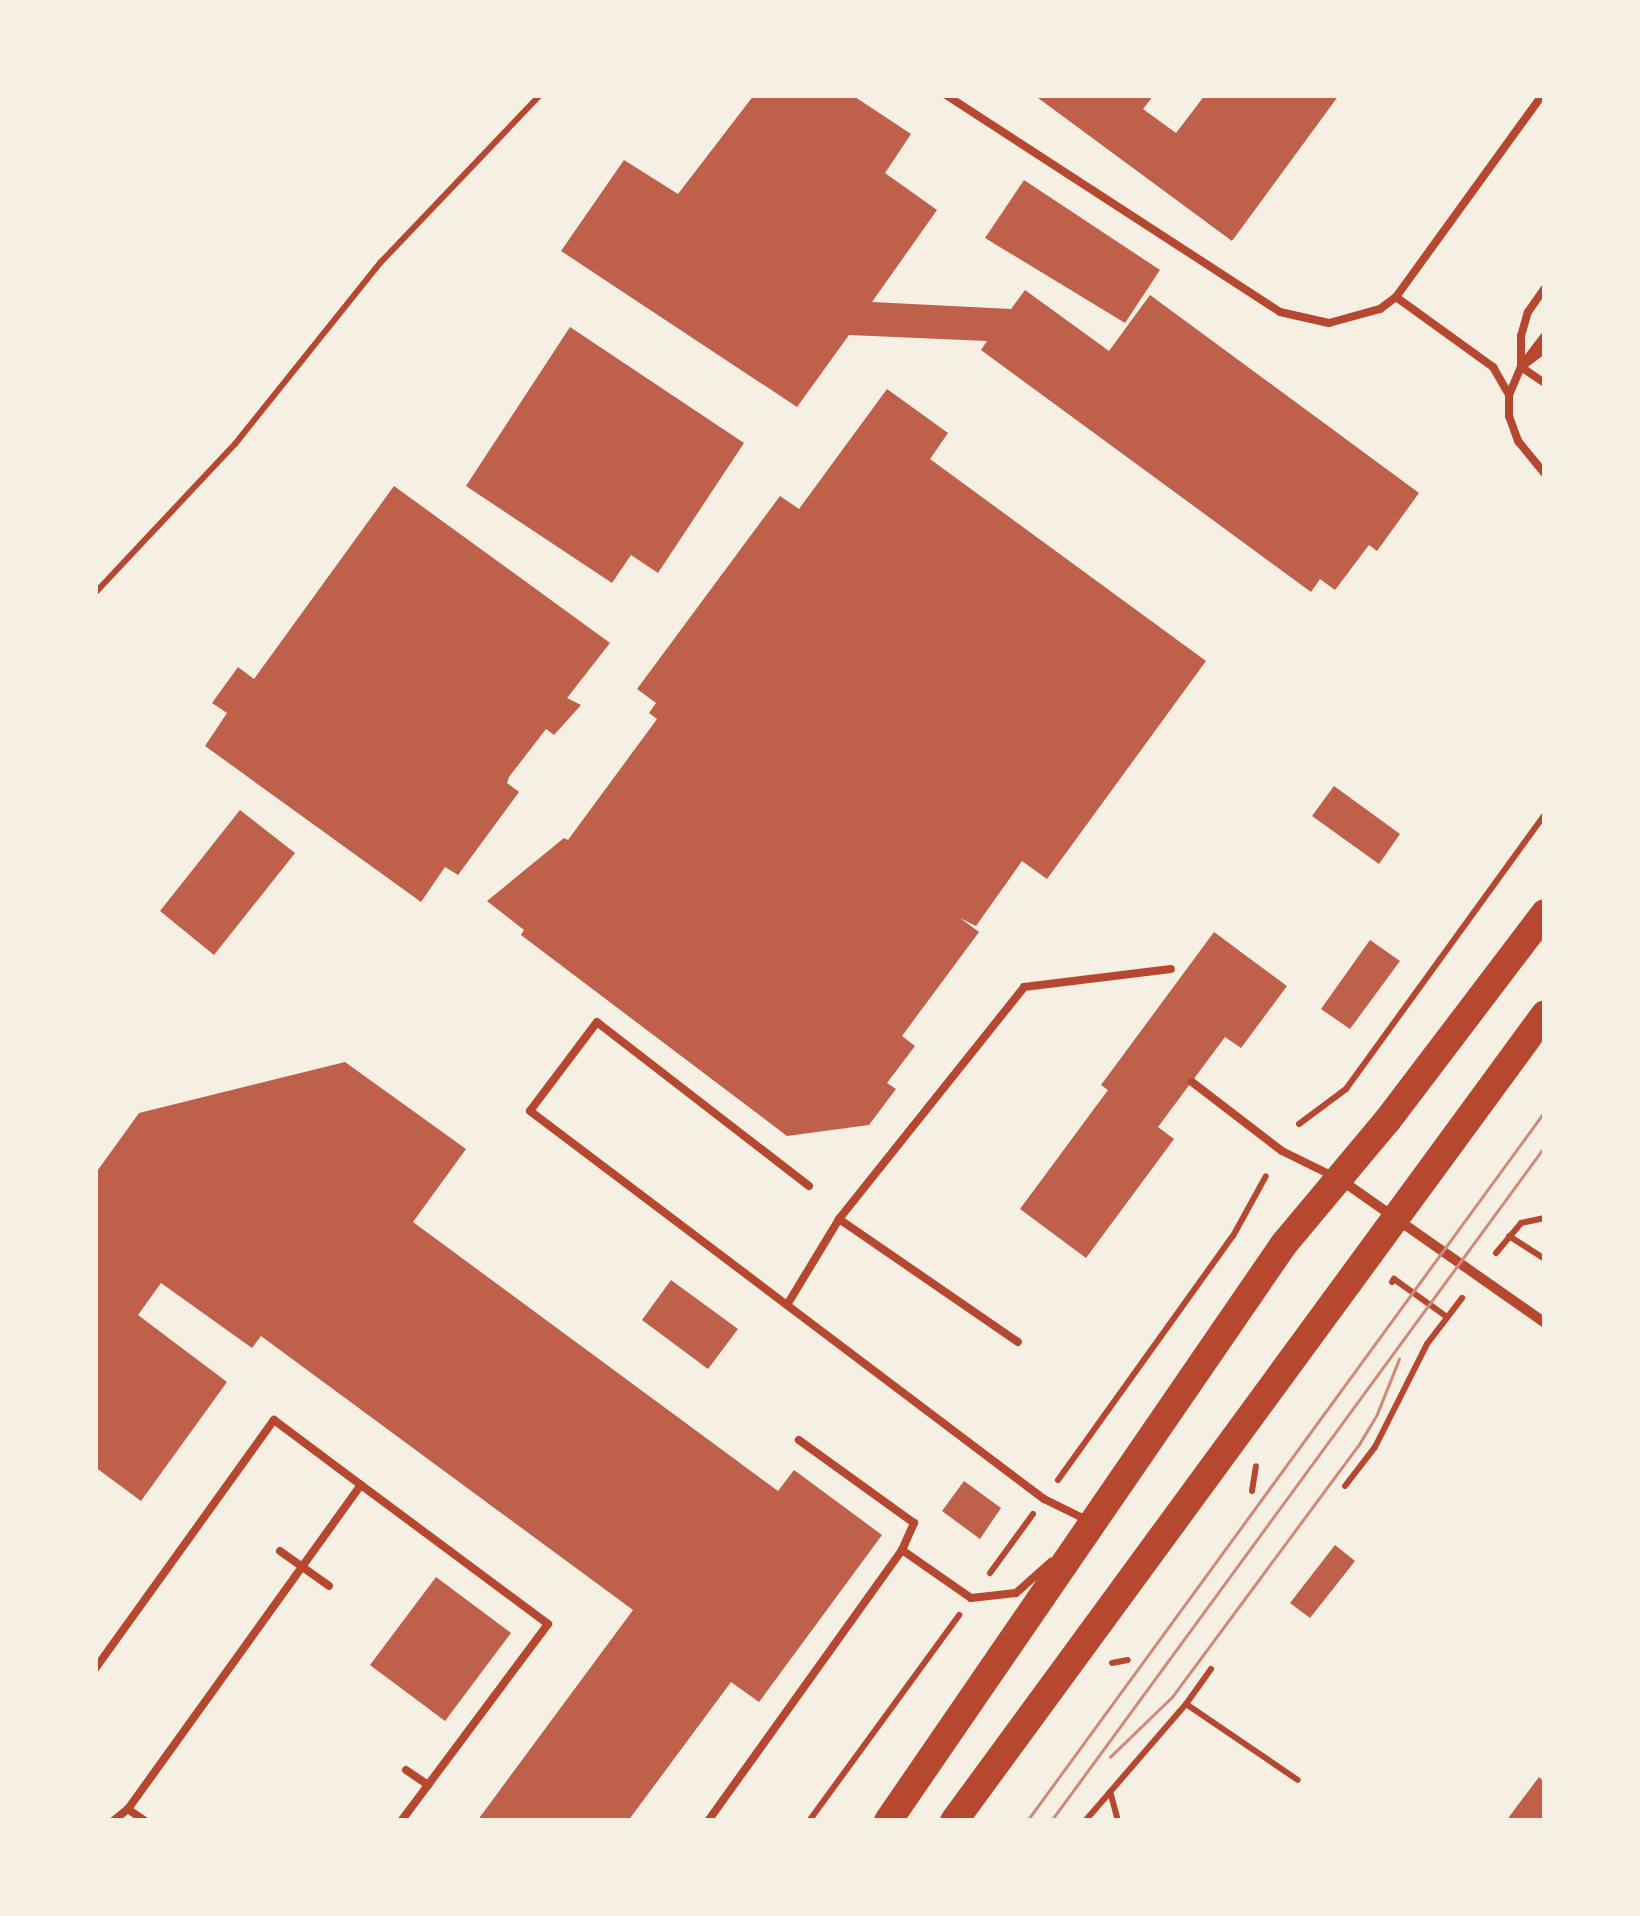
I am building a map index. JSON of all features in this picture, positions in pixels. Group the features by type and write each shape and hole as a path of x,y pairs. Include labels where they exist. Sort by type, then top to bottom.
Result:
{"highway":[{"path":"888,1821 1284,1244 1340,1179 1545,913"},
{"path":"954,1821 1545,1014"}],"street":[{"path":"1340,1179 1545,1322"}],"lane":[{"path":"946,95 1280,312 1329,323 1380,309 1396,297 1542,95"},
{"path":"1521,367 1524,324 1545,288"},
{"path":"1396,297 1475,350 1492,367 1509,395"},
{"path":"1545,335 1521,367 1509,395 1509,416 1518,441 1545,474"},
{"path":"1521,367 1545,350"},
{"path":"1521,367 1545,383"},
{"path":"787,1306 839,1219 1024,987 1171,969"},
{"path":"809,1186 597,1022 530,1111 1044,1499 1094,1524 1016,1592 994,1598 971,1598 902,1550"},
{"path":"1192,1082 1282,1151 1340,1179"},
{"path":"839,1219 1018,1342"},
{"path":"95,1669 274,1420 548,1624 401,1821"},
{"path":"708,1821 902,1550 914,1522 799,1440"},
{"path":"113,1821 128,1809 361,1485"},
{"path":"280,1551 329,1586"},
{"path":"406,1770 428,1785"},
{"path":"128,1809 145,1821"}],"path":[{"path":"95,593 235,444 381,262 540,95"},
{"path":"1299,1124 1346,1090 1545,814"},
{"path":"1346,1090 1359,1100"},
{"path":"1513,1216 1521,1223"},
{"path":"1496,1253 1521,1223 1545,1218"},
{"path":"1509,1236 1545,1259"},
{"path":"1394,1278 1447,1316"},
{"path":"1344,1486 1375,1448 1426,1344 1462,1298"},
{"path":"1252,1491 1256,1465"},
{"path":"1112,1663 1128,1660"},
{"path":"1085,1821 1186,1704 1210,1669"},
{"path":"1186,1704 1298,1780"},
{"path":"1110,1792 1118,1821"}],"building":[{"path":"754,95 852,95 911,134 885,173 937,210 872,302 1011,309 1025,290 1109,351 1150,295 1419,493 1377,551 1369,545 1335,590 1320,579 1311,592 981,350 987,341 849,335 797,407 561,251 624,160 678,194"},
{"path":"1034,95 1154,95 1143,109 1176,133 1205,95 1339,95 1232,241"},
{"path":"1024,180 1160,270 1125,323 985,238"},
{"path":"570,327 744,443 658,573 631,555 612,583 466,486"},
{"path":"887,389 948,433 930,459 1206,661 1047,879 1022,861 976,926 960,918 979,932 902,1036 915,1046 887,1083 896,1089 869,1125 787,1136 521,935 524,930 487,901 564,838 568,840 657,719 649,713 656,703 637,689 780,496 799,509"},
{"path":"394,486 610,643 567,698 581,705 554,735 546,729 509,777 507,783 519,792 458,875 445,867 421,902 205,746 227,713 212,703 238,667 254,679"},
{"path":"1334,786 1400,834 1379,864 1312,816"},
{"path":"240,810 295,853 214,955 160,911"},
{"path":"1214,932 1287,986 1241,1048 1225,1037 1158,1127 1174,1139 1086,1258 1020,1209 1108,1090 1101,1085"},
{"path":"1370,940 1400,961 1350,1029 1321,1009"},
{"path":"345,1062 466,1149 413,1222 778,1491 794,1470 882,1535 759,1702 731,1682 628,1821 477,1821 633,1610 261,1336 252,1348 161,1283 138,1315 227,1382 141,1501 95,1467 95,1174 139,1113"},
{"path":"671,1280 738,1329 708,1369 642,1320"},
{"path":"964,1481 1001,1508 980,1539 942,1511"},
{"path":"1335,1545 1355,1561 1310,1618 1290,1603"},
{"path":"436,1577 511,1633 445,1721 370,1665"},
{"path":"1539,1777 1545,1782 1545,1821 1506,1821"}],"tram line":[{"path":"1027,1821 1545,1111"},
{"path":"1051,1821 1545,1146"},
{"path":"1110,1757 1172,1697 1358,1446 1377,1414 1399,1359"}]}
